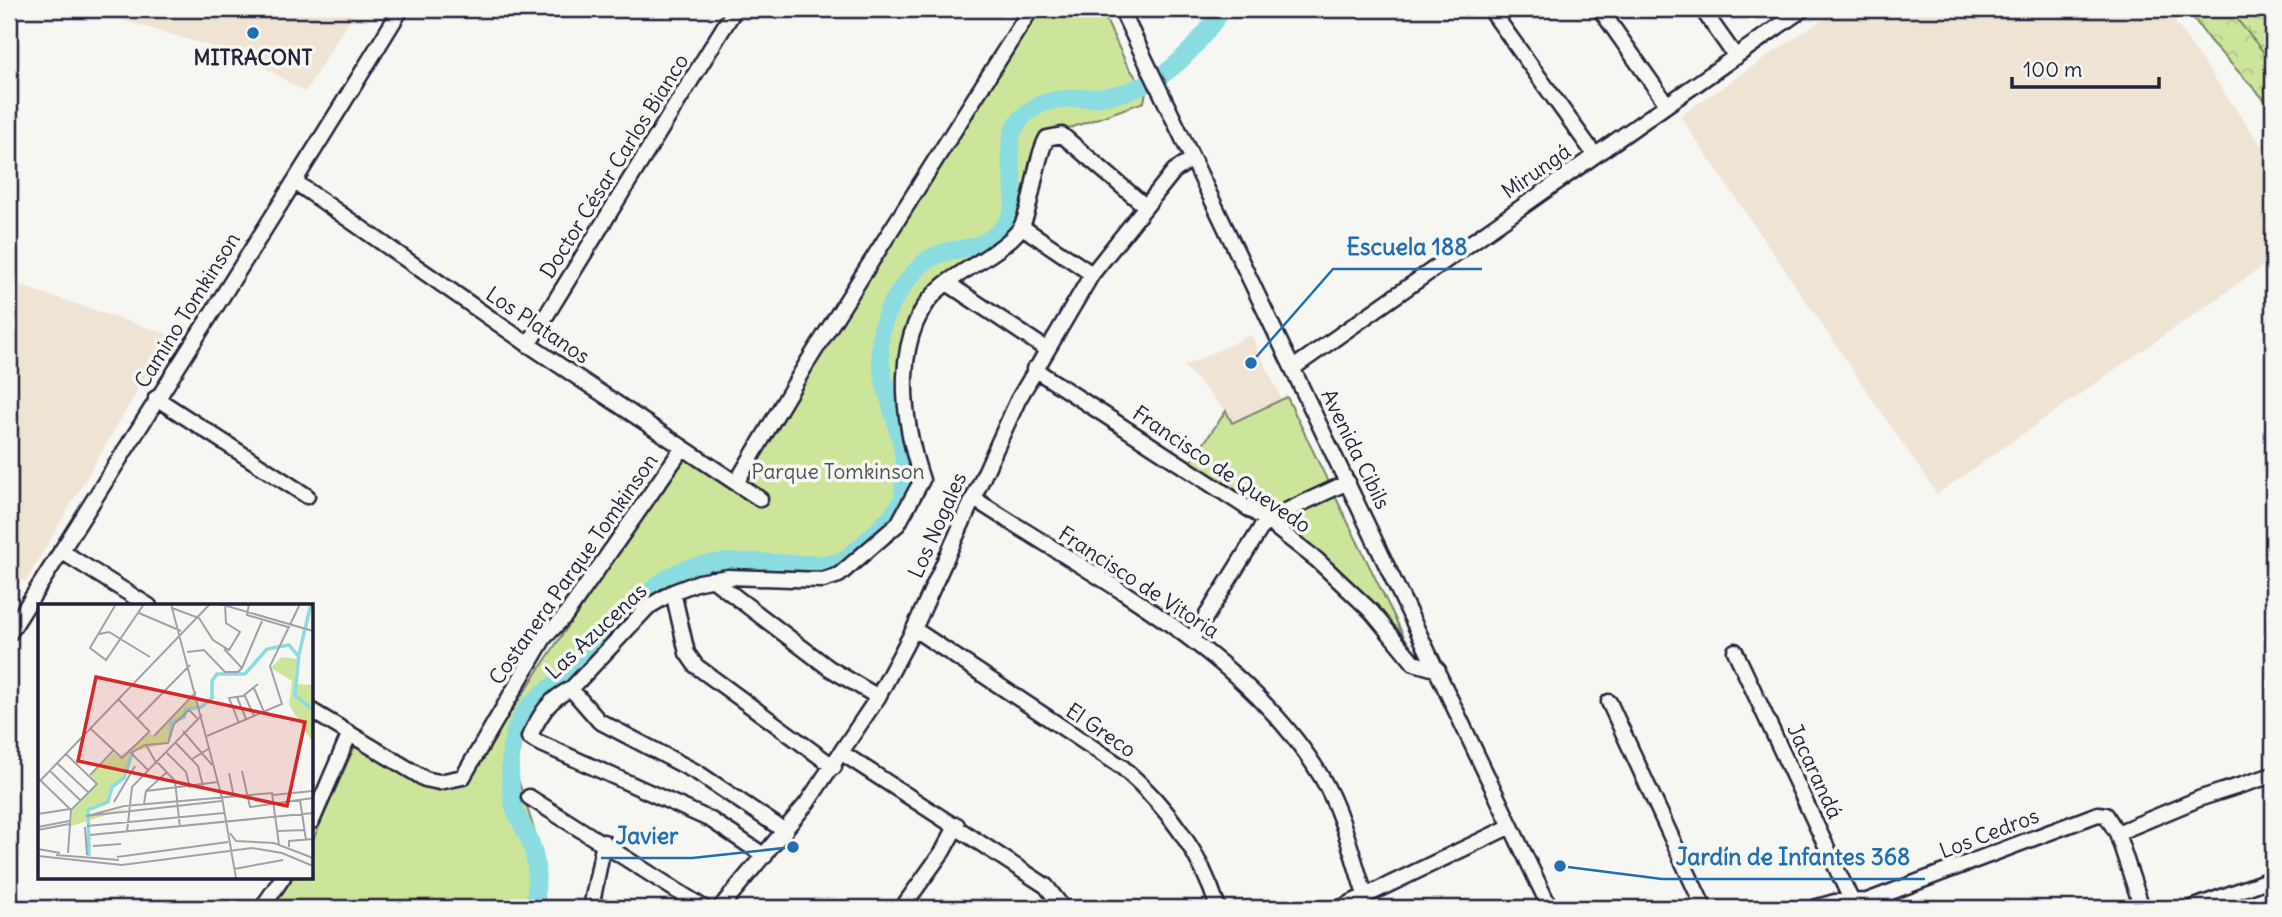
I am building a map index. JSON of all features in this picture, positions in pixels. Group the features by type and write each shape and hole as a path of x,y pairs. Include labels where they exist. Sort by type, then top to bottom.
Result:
{"street":[{"name":"Camino Tomkinson","path":"9,634 295,182 401,9"},
{"name":"Doctor César Carlos Bianco","path":"528,345 735,9"},
{"path":"736,483 807,363 1031,9"},
{"name":"Avenida Cibils","path":"1121,9 1349,481 1550,908"},
{"path":"1490,9 1595,155"},
{"path":"1600,9 1666,103"},
{"path":"1702,9 1736,57"},
{"name":"Mirungá","path":"1293,368 1803,9"},
{"path":"1092,274 1022,227 1044,143 1051,136 1062,135 1145,206"},
{"name":"Los Nogales","path":"720,908 765,856 834,767 878,697 914,629 1034,369 1092,274 1174,171 1192,159"},
{"name":"Los Platanos","path":"295,182 528,345 760,499"},
{"name":"Las Azucenas","path":"765,856 711,820 547,748 529,737 548,705 571,689 648,607 673,592 712,579 757,577 823,580 839,575 898,524 922,480 907,414 909,346 923,308 947,283 1022,227"},
{"path":"947,283 1046,349"},
{"name":"Francisco de Quevedo","path":"1034,369 1266,520 1317,560 1371,611 1414,663 1438,670"},
{"path":"156,398 307,496"},
{"name":"Costanera Parque Tomkinson","path":"349,735 425,779 439,782 463,777 544,638 565,616 682,449"},
{"path":"1192,639 1266,520 1349,481"},
{"name":"Francisco de Vitoria","path":"973,498 1192,639 1261,698 1322,779 1339,818 1366,898"},
{"path":"61,551 146,604"},
{"path":"712,579 830,668 878,697"},
{"path":"673,592 687,653 696,666 834,767"},
{"name":"El Greco","path":"914,629 1122,767 1149,791 1193,849 1218,908"},
{"name":"Jacarandá","path":"1735,651 1841,874 1853,905"},
{"path":"571,689 599,721 698,773 785,831"},
{"path":"1609,702 1704,908"},
{"path":"313,712 349,735 313,819"},
{"path":"842,753 957,825 1046,886 1063,908"},
{"path":"2142,908 2116,833 2202,798 2273,775"},
{"path":"529,797 604,842 704,908"},
{"name":"Los Cedros","path":"1814,908 1853,905 1867,901 2098,814 2106,815 2116,833"},
{"path":"902,908 943,851 957,825"},
{"path":"1340,908 1366,898 1511,826"},
{"path":"591,908 604,842"},
{"path":"262,908 282,878"},
{"path":"2192,908 2273,878"}],"shaded area":[{"name":"MITRACONT","path":"85,9 356,9 305,92 247,57"},
{"path":"1837,9 2166,9 2273,163 2273,259 1937,494 1680,116"},
{"path":"9,282 170,335 26,581 9,577"},
{"path":"1251,335 1282,400 1232,423 1226,411 1184,366"}],"green space":[{"name":"Parque Tomkinson","path":"1038,9 1101,9 1126,63 1146,92 1144,102 1073,127 1048,132 1018,221 1006,234 935,284 916,307 905,342 914,486 895,523 836,571 789,573 735,569 678,577 658,589 583,672 541,700 520,742 517,776 537,839 545,908 273,908 292,878 313,878 313,840 354,748 359,744 403,775 424,784 473,769 568,626 686,458 741,491 820,348"},
{"path":"2187,9 2273,9 2273,109 2210,41"},
{"path":"2229,9 2273,9 2273,64"},
{"path":"1287,397 1330,486 1270,515 1189,465 1226,411 1232,423"},
{"path":"1332,495 1335,496 1413,655 1281,523 1282,519"}],"waterway":[{"path":"534,908 537,881 535,861 531,842 515,810 510,771 511,749 522,716 541,695 589,659 640,601 676,573 692,567 725,562 836,563 853,553 886,522 903,498 904,459 883,376 881,334 887,313 900,291 929,259 987,241 1007,222 1013,209 1014,194 1010,147 1013,131 1022,117 1045,102 1121,93 1157,78 1186,55 1223,9"}],"place":[{"name":"MITRACONT","path":"253,33"},
{"name":"Escuela 188","path":"1251,363"},
{"name":"Javier","path":"793,847"},
{"name":"Jardín de Infantes 368","path":"1560,866"}]}
